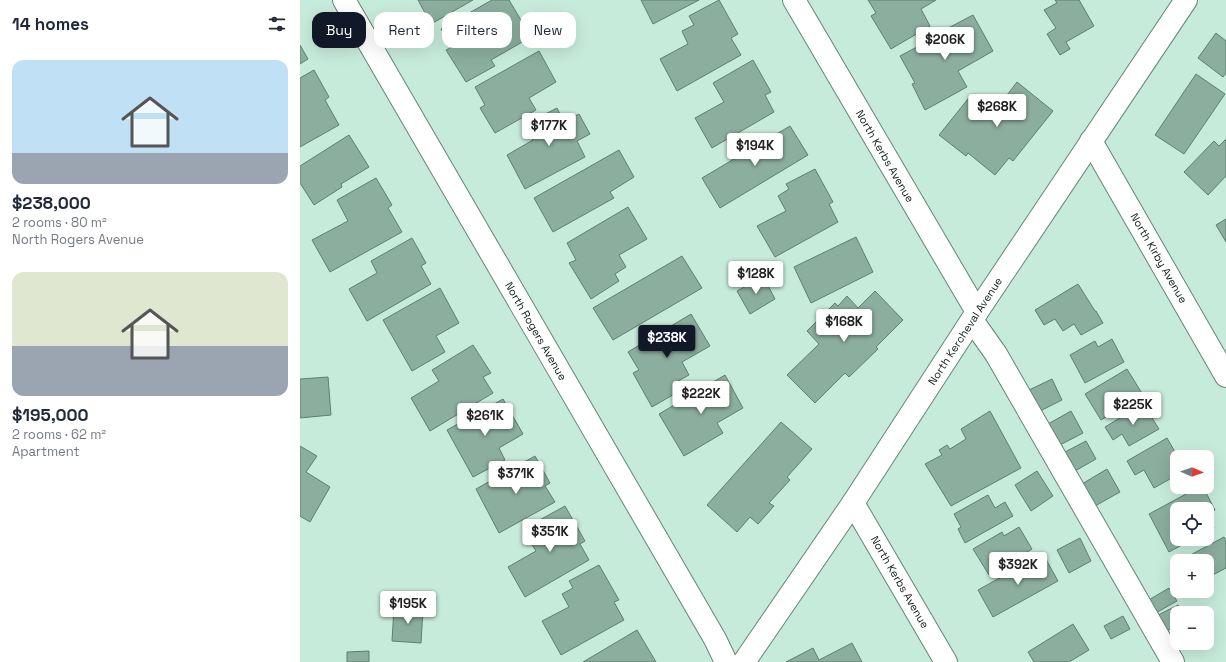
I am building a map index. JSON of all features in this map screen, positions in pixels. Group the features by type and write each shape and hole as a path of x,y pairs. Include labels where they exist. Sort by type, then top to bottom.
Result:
{"street":[{"name":"North Rogers Avenue","path":"344,0 715,639 726,662"},
{"name":"North Kerbs Avenue","path":"794,0 1173,662"},
{"name":"North Kercheval Avenue","path":"744,662 853,503 974,316 1186,0"},
{"name":"North Kirby Avenue","path":"1091,141 1226,376"},
{"name":"North Kerbs Avenue","path":"853,503 946,662"}],"building":[{"path":"418,0 473,0 452,12 442,12 442,18 434,22 434,12 424,12"},
{"path":"492,0 509,0 520,18 520,43 512,48 512,12 471,12"},
{"path":"641,0 699,0 653,24"},
{"path":"719,0 738,34 731,38 741,55 677,91 660,59 688,44 682,31 694,25 689,16"},
{"path":"868,0 936,0 921,9 930,26 891,49 871,16 876,13"},
{"path":"1055,0 1079,0 1094,26 1066,42 1070,49 1060,55 1047,34 1056,28 1044,10 1057,3"},
{"path":"973,15 993,51 958,71 967,87 925,110 912,84 915,83 900,56 928,41 926,37 932,34 933,36"},
{"path":"1216,33 1226,41 1226,73 1223,77 1198,58"},
{"path":"300,45 308,59 300,64"},
{"path":"450,48 512,48 491,60 495,66 466,82 446,50"},
{"path":"539,51 556,82 529,98 536,110 495,133 480,108 485,105 475,87"},
{"path":"753,60 771,92 765,95 774,112 712,148 695,118 724,102 713,83"},
{"path":"314,70 329,97 325,100 339,125 300,147 300,78"},
{"path":"1196,74 1225,94 1184,154 1155,135"},
{"path":"1017,82 1053,111 1013,161 1009,158 995,175 968,153 966,156 939,135 972,94 994,112"},
{"path":"557,108 564,122 579,114 590,134 577,141 585,157 525,189 507,155 533,140 524,125"},
{"path":"790,126 808,155 720,208 702,178"},
{"path":"349,135 369,167 341,184 342,187 314,205 300,183 300,166"},
{"path":"1226,139 1226,176 1208,195 1184,172 1214,141 1219,146"},
{"path":"619,150 634,177 610,192 614,198 553,232 534,198"},
{"path":"815,169 833,202 829,204 838,222 775,257 757,226 786,211 778,196 789,189 786,184"},
{"path":"376,178 392,205 388,208 402,232 330,272 312,240 348,221 337,200"},
{"path":"628,207 647,239 619,255 626,267 615,274 619,281 591,299 569,263 576,260 567,243"},
{"path":"1226,219 1226,242 1216,225"},
{"path":"856,237 873,272 811,303 794,267"},
{"path":"412,238 426,263 421,266 431,284 367,321 349,289 377,273 371,261"},
{"path":"682,256 702,288 613,340 593,308"},
{"path":"763,276 775,299 750,314 737,291"},
{"path":"1078,284 1103,323 1081,335 1074,324 1063,331 1055,319 1044,325 1035,310"},
{"path":"440,288 459,323 436,336 445,352 412,371 383,320"},
{"path":"875,291 903,320 876,347 878,349 849,377 845,373 815,403 787,375 819,344 807,331 835,303 838,306 847,296 858,308"},
{"path":"691,314 710,346 682,362 689,375 678,381 683,389 652,407 633,373 639,370 628,352"},
{"path":"1112,339 1124,362 1085,383 1070,355 1095,341 1098,347"},
{"path":"473,345 491,373 483,377 493,393 430,431 411,398 439,381 432,370"},
{"path":"1127,369 1143,395 1101,420 1085,394"},
{"path":"725,375 743,408 717,423 723,433 684,456 659,414"},
{"path":"328,377 331,415 300,418 300,379"},
{"path":"1052,379 1062,400 1040,411 1029,390"},
{"path":"503,399 523,434 499,448 505,460 473,477 447,430"},
{"path":"1143,404 1159,429 1129,446 1122,434 1113,440 1105,427"},
{"path":"990,411 1021,468 951,506 925,464 942,455 939,450 947,445 950,449 966,439 961,429"},
{"path":"1071,411 1083,433 1060,445 1048,424"},
{"path":"781,422 812,449 787,477 790,480 769,503 774,506 758,524 750,517 737,532 707,505"},
{"path":"1167,438 1174,450 1170,450 1170,479 1154,488 1144,470 1135,475 1127,461"},
{"path":"1086,441 1096,459 1075,471 1065,452"},
{"path":"300,446 317,456 306,472 330,487 310,522 300,516"},
{"path":"535,456 550,483 545,486 555,502 499,533 476,489"},
{"path":"1107,469 1120,492 1095,506 1082,484"},
{"path":"1037,471 1053,496 1031,511 1015,485"},
{"path":"1186,494 1207,494 1211,502 1171,502"},
{"path":"988,495 995,508 1005,502 1013,516 965,543 958,529 961,527 954,514"},
{"path":"1170,503 1170,546 1180,546 1169,552 1149,514"},
{"path":"565,506 585,541 580,544 589,560 525,597 508,567 536,551 528,538 541,531 536,522"},
{"path":"1019,527 1032,549 989,575 973,549 1002,532 1004,536"},
{"path":"1224,537 1226,540 1226,568 1214,574 1214,554 1192,554 1207,546 1214,546 1214,542"},
{"path":"1080,538 1091,561 1069,573 1057,550"},
{"path":"1043,554 1058,581 993,617 978,590"},
{"path":"599,565 619,600 614,602 624,620 561,655 542,621 569,607 562,594 573,588 569,581"},
{"path":"1169,588 1170,598 1175,598 1177,601 1154,614 1147,601"},
{"path":"394,608 423,609 421,643 392,641"},
{"path":"1170,609 1170,629 1165,632 1156,616"},
{"path":"1123,616 1130,629 1111,639 1104,626"},
{"path":"1073,624 1089,650 1069,662 1034,662 1028,652"},
{"path":"637,630 656,662 583,662"},
{"path":"852,643 862,662 786,662 813,648 819,660"},
{"path":"369,651 369,662 347,662 347,652"}]}
